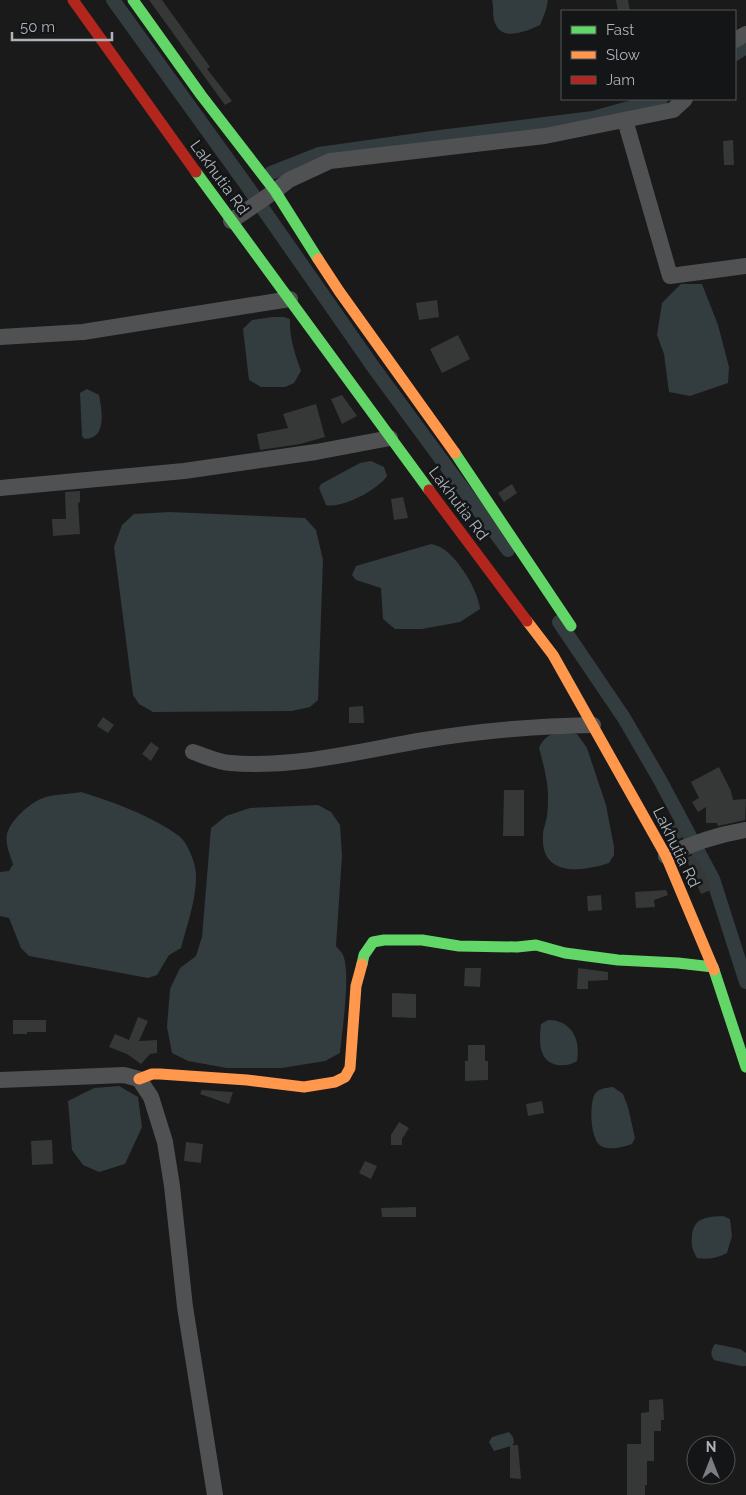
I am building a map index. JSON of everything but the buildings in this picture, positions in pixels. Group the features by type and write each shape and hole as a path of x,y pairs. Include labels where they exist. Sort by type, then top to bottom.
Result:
{"street":[{"name":"Lakhutia Rd","path":"73,0 231,221 390,438 553,655 666,856 713,967 746,1068"},
{"path":"133,0 201,95 275,192 339,291 463,464 571,626"},
{"path":"231,221 275,192 289,180 330,161 545,136 673,110 684,100"},
{"path":"625,120 670,276 746,266"},
{"path":"0,337 83,332 290,299"},
{"path":"0,488 184,471 316,452 390,438"},
{"path":"193,752 228,763 291,763 337,757 420,741 489,732 546,726 593,725"},
{"path":"666,856 689,844 721,834 746,830"},
{"path":"0,1080 95,1075 124,1075 139,1079 152,1074 160,1074 304,1086 334,1082 345,1077 350,1068 354,1040 356,986 364,955 373,942 384,940 422,940 459,946 517,947 536,945 565,953 618,960 713,967"},
{"path":"139,1079 151,1097 165,1142 172,1186 185,1307 215,1495"}],"shaded area":[{"path":"492,0 548,0 540,25 522,32 509,34 498,29 495,23"},
{"path":"681,284 702,284 718,325 729,367 728,383 690,396 669,392 664,354 657,335 662,303"},
{"path":"272,317 290,319 291,339 301,371 294,383 285,387 261,387 249,380 243,329 252,320"},
{"path":"87,389 99,395 102,416 100,429 97,434 85,439 82,436 80,393"},
{"path":"371,461 384,467 387,476 383,481 360,497 341,504 326,505 319,488 321,484 360,463"},
{"path":"170,512 305,518 316,530 323,560 318,700 310,707 292,711 153,712 139,704 133,695 114,547 122,525 134,514"},
{"path":"431,544 442,548 461,567 472,584 480,609 460,622 422,629 395,629 383,619 381,588 356,580 352,575 356,566"},
{"path":"565,731 577,734 587,748 606,805 614,847 614,855 609,863 587,868 565,868 555,865 548,858 544,849 543,833 548,793 539,748 549,736"},
{"path":"81,792 119,805 169,829 182,839 193,858 196,882 189,921 181,948 169,955 157,975 148,978 29,956 21,948 9,918 0,916 0,872 9,871 13,864 7,842 9,828 23,811 40,799"},
{"path":"318,805 331,812 340,825 342,855 336,946 343,955 346,975 340,1053 325,1061 282,1068 227,1068 188,1061 172,1053 167,1027 170,989 180,968 196,956 202,937 211,828 226,816 250,808"},
{"path":"548,1020 563,1023 573,1032 577,1045 577,1061 565,1065 557,1065 551,1063 543,1055 540,1043 541,1024"},
{"path":"119,1086 138,1097 142,1127 125,1164 99,1172 83,1165 72,1150 68,1101 94,1088"},
{"path":"613,1087 623,1094 635,1138 632,1144 608,1148 601,1146 597,1142 591,1113 595,1094 603,1089"},
{"path":"723,1216 730,1219 732,1236 727,1253 712,1258 697,1258 692,1242 693,1229 703,1219"},
{"path":"715,1344 740,1349 746,1353 746,1366 714,1360 711,1352"},
{"path":"509,1432 513,1437 514,1443 511,1446 494,1451 489,1442 492,1437"}],"waterway":[{"path":"113,0 245,183 374,368 508,550"},
{"path":"736,53 746,47"},
{"path":"271,173 319,154 593,118 657,100"},
{"path":"559,622 624,718 660,780 713,879 746,982"}],"traffic: fast":[{"path":"133,0 201,95 275,191 318,259"},
{"path":"196,172 429,490"},
{"path":"455,453 571,626"},
{"path":"362,964 364,955 373,942 384,940 422,940 459,946 517,947 536,945 565,953 618,960 713,967"},
{"path":"714,970 746,1067"}],"traffic: slow":[{"path":"318,259 455,453"},
{"path":"527,621 553,655 666,856 714,970"},
{"path":"139,1079 152,1074 160,1074 247,1080 304,1087 335,1082 345,1077 350,1068 356,986 362,964"}],"traffic: jam":[{"path":"73,0 196,172"},
{"path":"429,490 527,621"}]}
